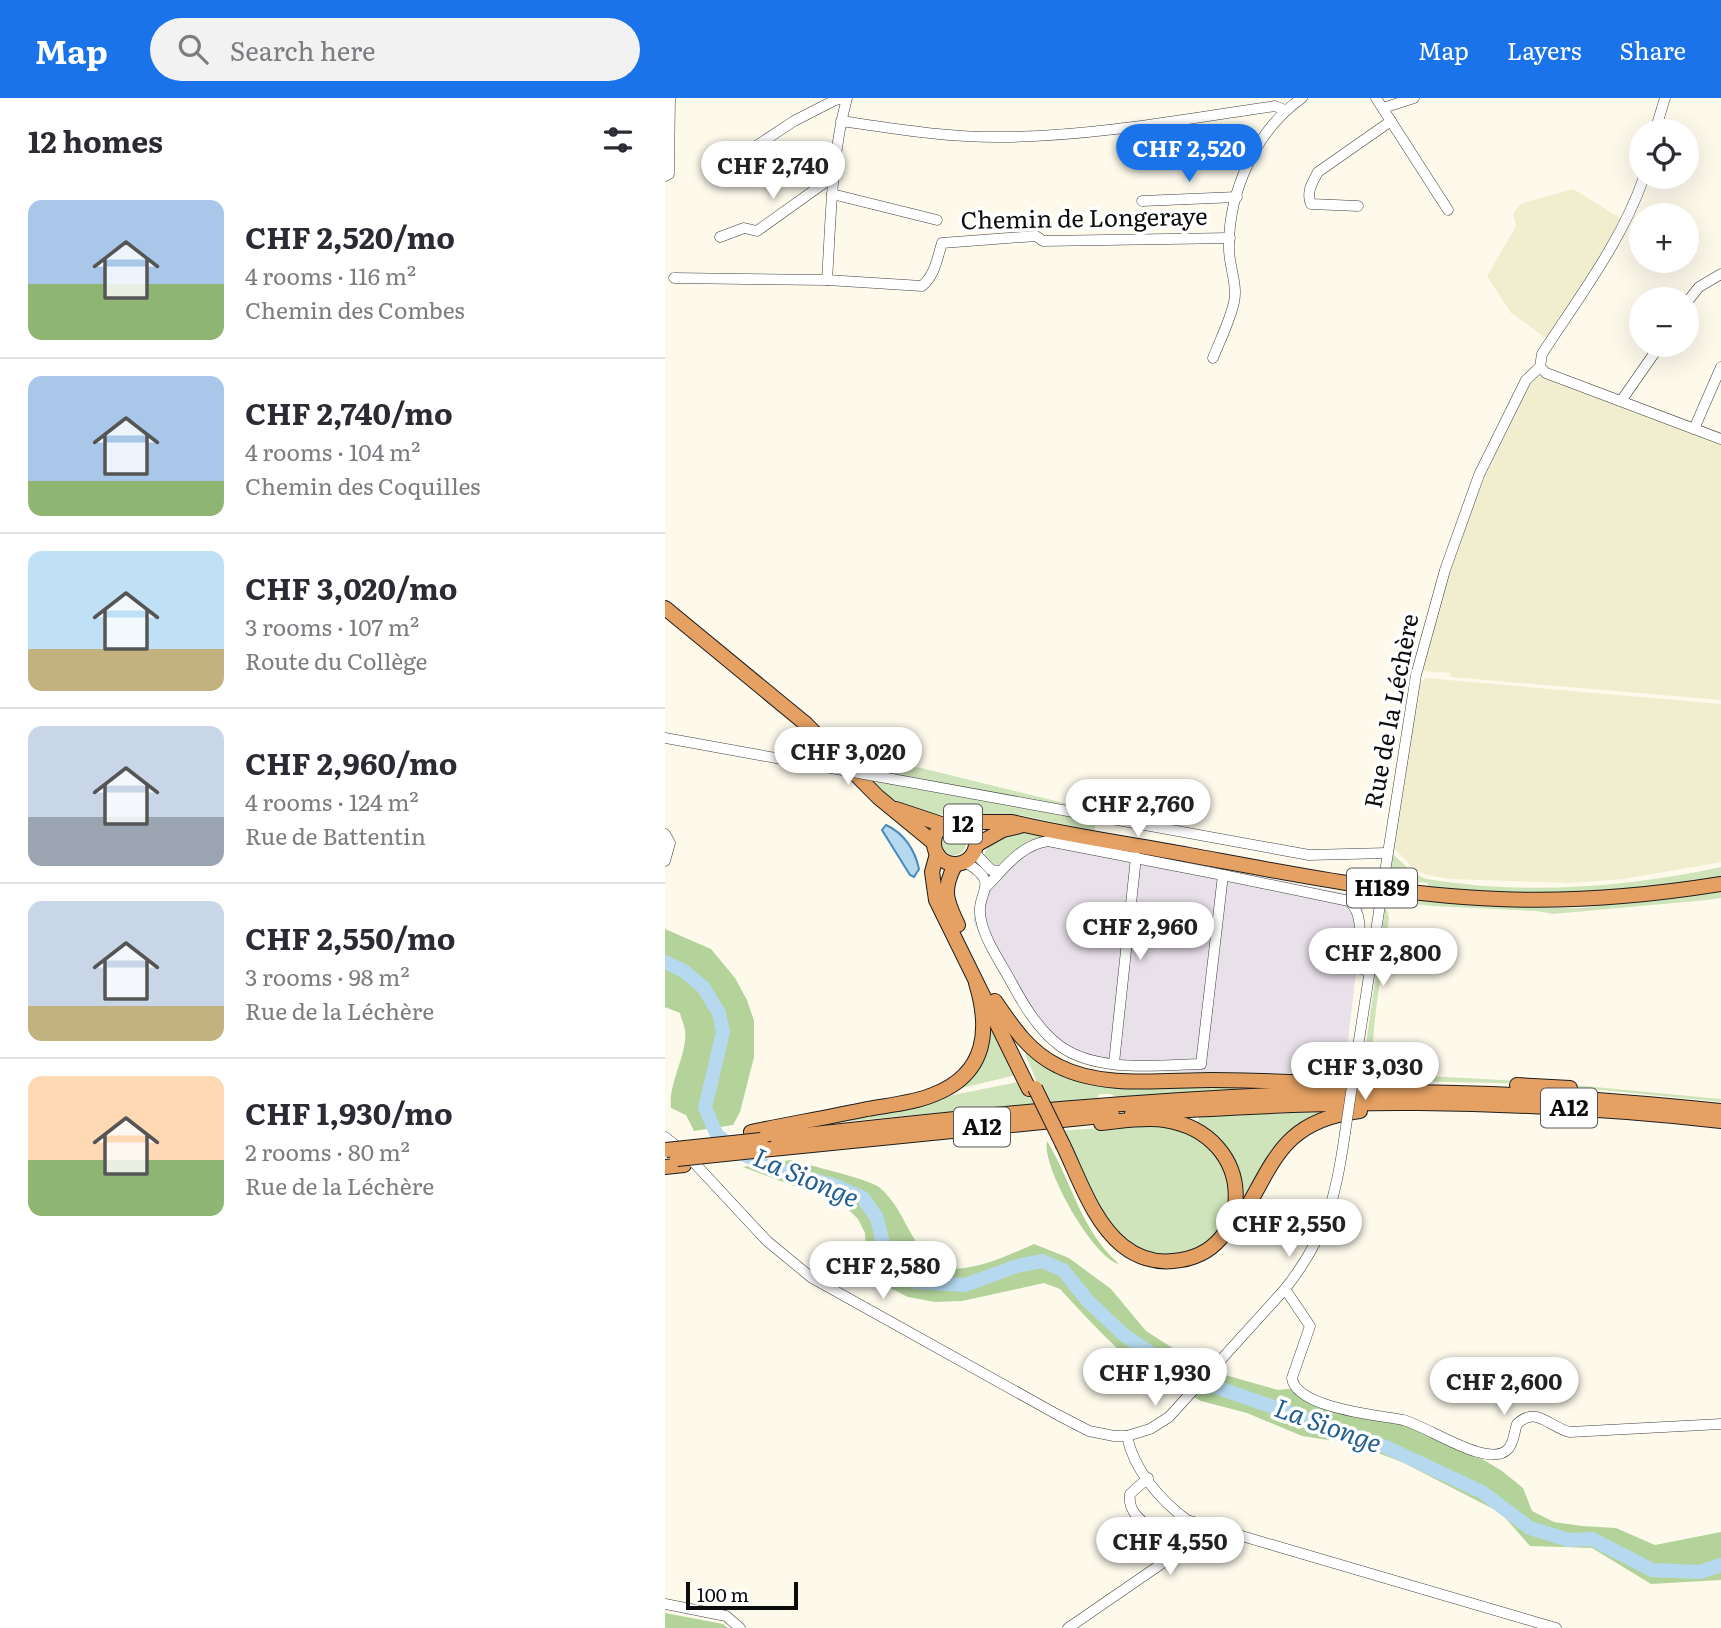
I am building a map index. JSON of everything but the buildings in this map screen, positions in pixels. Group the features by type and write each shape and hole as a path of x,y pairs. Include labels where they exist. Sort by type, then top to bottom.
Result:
{"highway":[{"name":"12","path":"665,608 806,724 935,849 943,861 968,856 1003,830 1025,825"},
{"name":"12","path":"888,806 944,825"},
{"name":"12","path":"935,849 936,833 944,825 956,822 968,826 979,822 1002,821 1025,825"},
{"name":"H189","path":"1025,825 1332,881 1460,897 1581,899 1721,884"},
{"name":"12","path":"968,826 975,838 968,856"},
{"path":"935,849 932,872 936,900 976,983 1032,1088 1091,1215 1112,1245 1138,1263 1177,1268 1202,1259 1225,1241 1240,1221 1271,1162 1300,1132 1342,1114 1417,1103"},
{"path":"968,856 947,882 947,900 995,1001 1032,1088"},
{"path":"766,1144 920,1099 956,1083 974,1062 983,1040 984,1013 976,983"},
{"path":"995,1001 1022,1038 1038,1053 1065,1069 1094,1077 1545,1086 1721,1104"},
{"name":"A12","path":"669,1155 1024,1113 1191,1099 1277,1095 1409,1092 1518,1095 1606,1099 1721,1111"},
{"name":"A12","path":"766,1144 1131,1113 1309,1104 1417,1103 1587,1109 1721,1121"},
{"path":"669,1155 766,1144 1150,1119 1199,1131 1224,1154 1232,1168 1236,1186 1231,1219 1217,1241 1196,1255 1170,1262 1141,1257 1122,1245 1107,1229 1060,1145"}],"street":[{"path":"665,176 670,174 670,98"},
{"path":"729,164 794,121 835,100 846,98 832,194 827,280"},
{"path":"1213,358 1235,301 1230,237 1237,197 1251,156 1270,127 1285,110 1302,98"},
{"path":"1376,98 1447,210"},
{"path":"1383,108 1414,98"},
{"path":"1659,98 1659,115"},
{"path":"1658,119 1665,98"},
{"path":"841,121 942,135 1004,137 1065,135 1275,106 1285,110"},
{"path":"1358,206 1311,204 1308,197 1311,184 1318,172 1391,121"},
{"path":"720,237 744,228 757,231 834,176"},
{"name":"Rue de la Léchère","path":"1127,1436 1139,1434 1160,1424 1189,1395 1302,1268 1324,1228 1333,1203 1345,1133 1416,675 1445,570 1479,475 1529,376 1540,368 1542,354 1621,229 1639,189"},
{"path":"832,194 937,220"},
{"path":"1142,201 1237,197"},
{"name":"Chemin de Longeraye","path":"674,278 827,280 922,286 934,272 942,243 1036,236 1043,241 1230,237"},
{"path":"1699,287 1721,274"},
{"path":"1621,401 1652,357"},
{"path":"1694,429 1721,367"},
{"path":"1540,368 1546,373 1721,439"},
{"path":"665,738 1309,855 1387,853"},
{"path":"665,834 670,843 665,861"},
{"path":"1223,875 1201,1064 1114,1063 1093,1060 1065,1049 1048,1035 1029,1012 983,929 979,911 986,887 1000,871 1024,850 1043,842 1057,842 1136,857 1349,901 1355,906 1360,919 1357,964 1361,969 1370,971"},
{"path":"968,856 991,870 1000,871"},
{"path":"968,856 981,873 986,887"},
{"path":"1114,1063 1136,857"},
{"path":"669,1155 686,1154 767,1241 812,1278 1076,1425 1101,1434 1127,1436 1133,1457 1147,1478 1174,1510 1187,1520 1556,1628"},
{"path":"1285,1289 1310,1326 1292,1378 1297,1390 1311,1399 1337,1408 1414,1423 1461,1446 1493,1455 1510,1448 1517,1424 1531,1416 1542,1417 1558,1428 1570,1432 1721,1424"},
{"path":"1068,1628 1167,1560 1167,1547 1157,1534 1135,1516 1129,1504 1130,1494 1147,1478"},
{"path":"665,1604 726,1616 740,1628"}],"shaded area":[{"path":"1573,189 1625,221 1550,341 1511,313 1487,276 1516,226 1513,214 1520,204"},
{"path":"1540,376 1721,443 1721,700 1451,677 1450,673 1423,671 1439,606 1484,479 1532,381"},
{"path":"1425,678 1721,704 1721,862 1624,879 1568,883 1450,879 1415,870 1393,850 1419,684"},
{"path":"1035,834 1365,897 1344,1074 1118,1071 1084,1064 1043,1040 998,971 973,921 992,854"}],"green space":[{"path":"835,732 856,750 868,755 1068,804 1097,821 1094,831 1020,815 977,817 931,814 909,808 882,792 830,736"},
{"path":"954,831 963,834 966,843 963,852 954,855 945,852 942,843 945,834"},
{"path":"1015,832 1053,835 1002,865 990,864 984,855 989,843"},
{"path":"1394,855 1413,873 1426,879 1500,887 1611,884 1721,867 1721,878 1575,892 1428,888 1428,883 1419,882 1418,887 1390,883 1392,869 1389,868 1391,856"},
{"path":"1721,889 1721,898 1553,914 1388,901 1388,894 1581,908"},
{"path":"1385,909 1389,918 1370,1073 1542,1082 1721,1099 1721,1102 1542,1084 1361,1080"},
{"path":"665,929 711,949 735,978 747,1000 754,1021 754,1057 740,1112 733,1125 694,1131 686,1115 671,1108 672,1089 684,1049 685,1030 680,1013 665,1007"},
{"path":"988,1016 1016,1075 954,1090 959,1085"},
{"path":"1030,1051 1069,1075 1239,1084 1239,1089 1116,1097 1100,1094 1097,1098 1046,1103 1025,1054"},
{"path":"1023,1083 1034,1104 829,1123 829,1120"},
{"path":"1338,1111 1313,1121 1242,1210 1239,1189 1197,1125 1199,1117"},
{"path":"1163,1125 1199,1137 1222,1159 1231,1202 1220,1230 1198,1249 1182,1255 1154,1256 1130,1246 1106,1219 1059,1131 1099,1128 1101,1131 1117,1130 1118,1127"},
{"path":"1047,1141 1086,1221 1119,1264 1096,1246 1071,1210 1052,1170"},
{"path":"791,1160 851,1176 879,1187 895,1205 924,1255 942,1267 968,1268 1034,1244 1069,1258 1111,1289 1146,1331 1201,1366 1203,1372 1181,1393 1167,1387 1134,1364 1060,1289 1044,1283 962,1301 935,1302 908,1297 888,1287 876,1277 867,1260 865,1233 858,1219 848,1209 835,1201 743,1167"},
{"path":"1211,1371 1278,1390 1295,1388 1303,1395 1405,1421 1461,1446 1502,1471 1523,1488 1532,1511 1554,1522 1616,1528 1655,1545 1721,1532 1721,1580 1651,1584 1592,1548 1530,1546 1501,1513 1402,1462 1354,1444 1302,1436 1247,1413 1201,1401 1190,1395"},
{"path":"665,1613 723,1624 728,1628 665,1628"}],"water":[{"path":"886,825 903,837 912,849 919,869 914,877 910,875 882,830"}],"waterway":[{"name":"La Sionge","path":"665,962 684,971 703,987 719,1013 723,1032 705,1108 717,1135 734,1149 770,1168 833,1185 863,1198 877,1218 886,1256 903,1275 915,1282 965,1285 1017,1266 1042,1261 1063,1270 1088,1301 1124,1335 1185,1376 1386,1447 1482,1492 1530,1528 1569,1540 1592,1539 1652,1570 1700,1572 1721,1565"}]}
